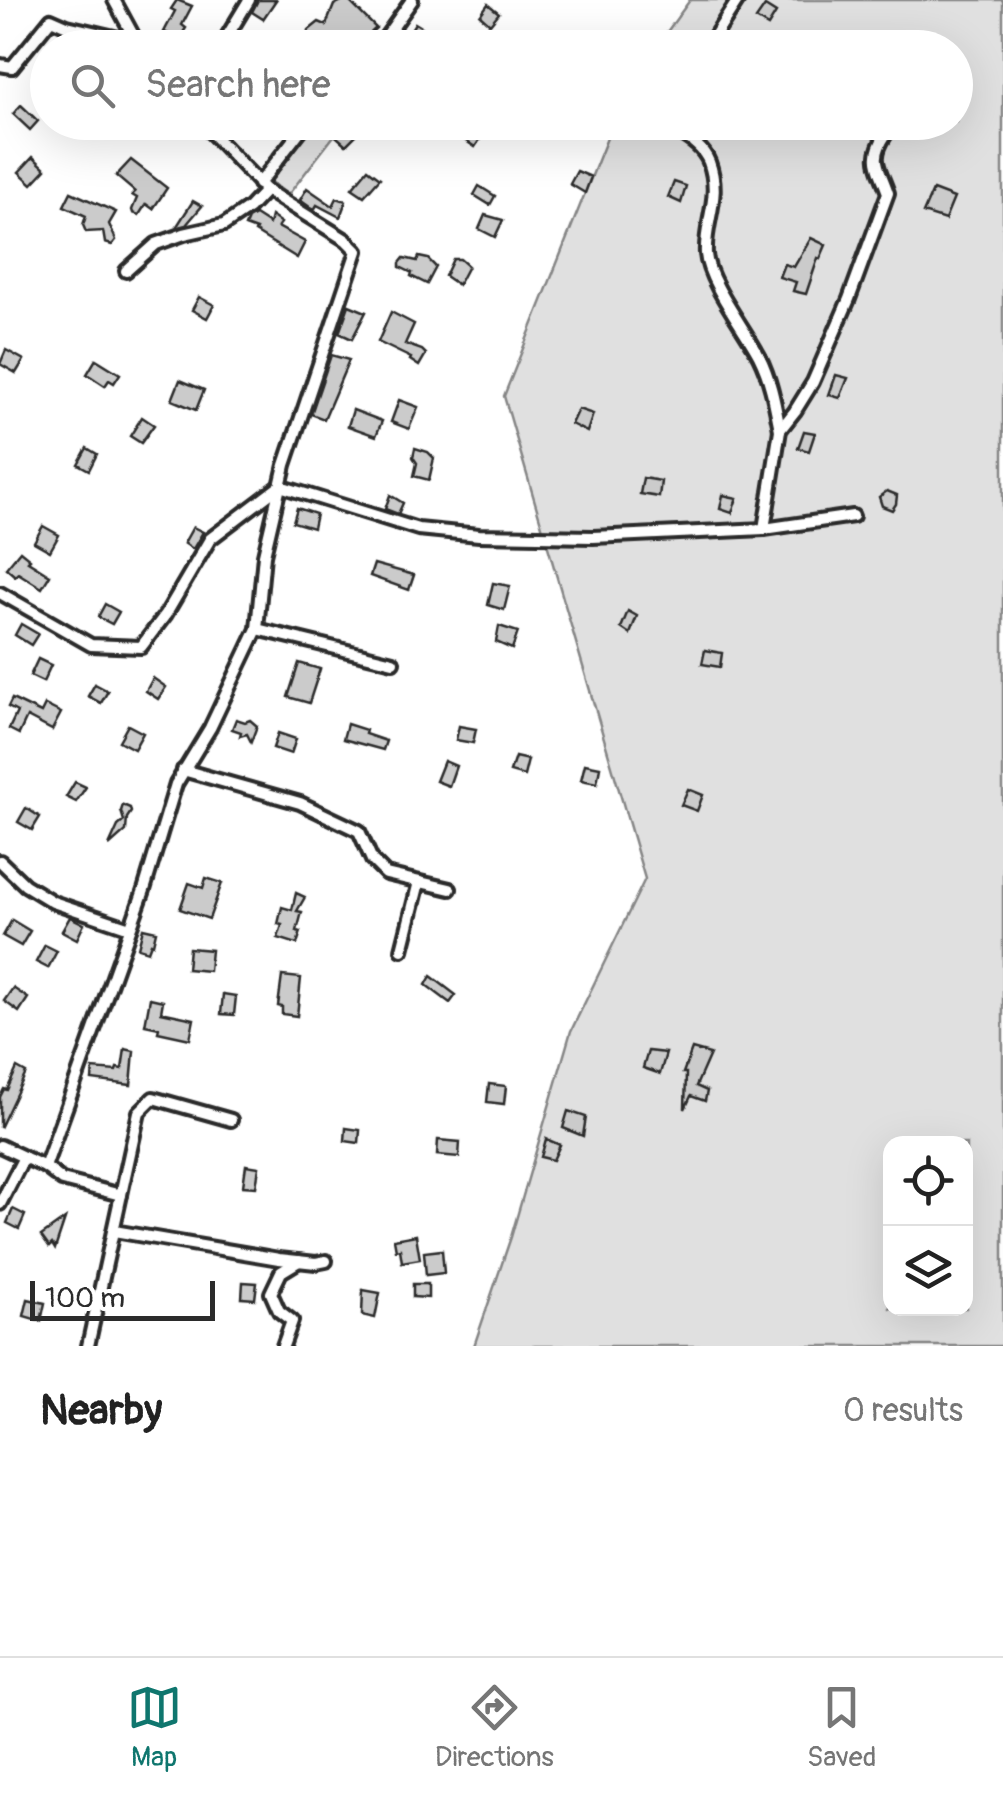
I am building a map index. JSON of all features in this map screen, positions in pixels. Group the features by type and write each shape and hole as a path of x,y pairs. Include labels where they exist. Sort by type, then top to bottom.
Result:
{"street":[{"path":"114,0 130,30"},
{"path":"231,30 249,0"},
{"path":"391,30 412,0"},
{"path":"719,30 738,0"},
{"path":"42,30 51,19 83,30"},
{"path":"0,65 12,67 30,45"},
{"path":"45,1167 144,890 176,784 210,728 258,628 264,555 285,465 358,251 262,187 219,140"},
{"path":"126,271 156,244 224,225 250,208 295,140"},
{"path":"690,140 702,148 710,166 714,194 706,253 713,279 773,389 780,430 764,529"},
{"path":"780,430 813,382 888,193 875,160 882,140"},
{"path":"280,486 418,529 479,535 593,537 764,529 853,516"},
{"path":"0,592 91,646 141,647 166,614 210,539 280,486"},
{"path":"258,628 393,662"},
{"path":"183,770 300,803 359,831 372,860 386,874 450,889"},
{"path":"0,861 53,902 130,928"},
{"path":"402,950 419,882"},
{"path":"88,1346 139,1112 153,1098 231,1120"},
{"path":"0,1146 45,1167 62,1180 121,1194"},
{"path":"0,1204 24,1157"},
{"path":"114,1231 300,1261 326,1261"},
{"path":"283,1346 292,1321 279,1311 271,1293 281,1272 300,1261"}],"shaded area":[{"path":"690,0 1003,0 1003,1346 474,1346 511,1237 571,1031 645,879 504,396 606,140 973,140 973,30 668,30"},
{"path":"300,140 331,140 288,195 269,180"}],"building":[{"path":"177,0 192,6 182,25 185,30 165,30 175,11 171,9"},
{"path":"258,0 276,0 263,19 252,12"},
{"path":"348,0 376,28 309,30 319,22 326,25 334,5"},
{"path":"488,4 499,13 490,24 480,15"},
{"path":"765,6 776,13 768,26 756,19"},
{"path":"21,105 30,113 30,130 13,114"},
{"path":"33,157 46,169 32,184 19,172"},
{"path":"131,160 167,188 153,209 146,204 139,215 132,210 135,192 116,176"},
{"path":"368,169 380,178 364,196 352,188"},
{"path":"577,171 591,177 585,193 570,184"},
{"path":"674,182 686,186 681,203 668,197"},
{"path":"479,186 495,196 490,205 474,195"},
{"path":"307,188 333,206 337,198 346,201 340,217 317,205 314,210 300,200"},
{"path":"933,190 954,198 945,220 923,213"},
{"path":"71,192 116,212 109,224 116,240 112,245 105,243 103,231 86,232 86,216 64,206"},
{"path":"193,201 202,206 186,225 178,227 177,226"},
{"path":"255,215 269,224 271,216 281,223 278,227 305,242 297,258 245,226"},
{"path":"485,215 503,220 495,237 479,229"},
{"path":"811,238 826,245 806,294 793,291 796,282 779,277 784,264 794,267"},
{"path":"419,257 436,267 427,284 400,267 404,258 417,261"},
{"path":"453,259 468,266 458,285 445,276"},
{"path":"199,297 214,305 207,318 192,310"},
{"path":"349,305 366,312 352,339 339,333"},
{"path":"391,312 414,324 405,344 426,354 419,366 378,342"},
{"path":"6,350 24,360 16,373 0,364"},
{"path":"331,355 349,360 324,419 311,414"},
{"path":"96,359 120,374 114,383 109,380 105,386 87,374"},
{"path":"836,375 848,378 840,398 829,395"},
{"path":"180,380 204,390 196,410 172,400"},
{"path":"399,400 418,407 409,429 391,422"},
{"path":"578,409 593,414 587,432 571,424"},
{"path":"353,410 382,421 376,436 348,426"},
{"path":"142,417 154,425 141,443 130,436"},
{"path":"804,431 815,433 809,451 798,448"},
{"path":"87,448 97,454 89,470 78,464"},
{"path":"415,448 434,458 429,480 414,476"},
{"path":"643,478 661,481 659,497 640,494"},
{"path":"887,491 897,495 892,510 882,506 879,497"},
{"path":"390,495 403,503 398,514 385,509"},
{"path":"723,495 737,498 732,513 720,509"},
{"path":"297,508 316,514 313,528 293,522"},
{"path":"43,526 59,535 50,551 34,542"},
{"path":"193,527 203,532 193,549 184,543"},
{"path":"20,551 50,575 42,588 6,568"},
{"path":"374,564 414,575 409,590 370,576"},
{"path":"493,583 510,586 504,610 488,605"},
{"path":"105,604 119,612 112,624 98,617"},
{"path":"628,611 637,616 630,634 621,628"},
{"path":"21,624 38,634 31,645 15,635"},
{"path":"499,626 518,632 512,649 496,642"},
{"path":"705,650 722,653 720,667 702,664"},
{"path":"38,659 51,665 43,682 30,676"},
{"path":"299,663 320,669 309,703 288,697"},
{"path":"153,678 166,687 158,699 146,691"},
{"path":"95,684 108,691 101,703 88,696"},
{"path":"12,699 41,713 45,705 61,713 52,730 27,717 19,734 9,729 17,712 8,707"},
{"path":"236,719 250,720 257,726 251,742 247,734 240,736 241,732 232,729"},
{"path":"347,724 386,741 383,750 343,739"},
{"path":"128,725 143,733 134,749 119,741"},
{"path":"459,726 476,729 473,743 456,740"},
{"path":"278,733 296,739 291,754 273,748"},
{"path":"515,757 528,760 524,776 510,772"},
{"path":"444,761 456,766 449,786 436,781"},
{"path":"585,764 600,767 597,783 581,780"},
{"path":"75,782 86,787 76,802 66,797"},
{"path":"688,789 703,795 697,811 681,805"},
{"path":"123,805 131,812 126,831 109,846 124,821"},
{"path":"26,808 40,817 32,830 18,822"},
{"path":"206,878 222,883 209,919 180,909 189,883 203,888"},
{"path":"296,893 305,897 297,911 302,912 297,944 278,938 282,907 292,910"},
{"path":"70,917 84,924 77,939 62,931"},
{"path":"12,920 30,931 21,946 3,936"},
{"path":"143,928 156,931 148,951 138,948"},
{"path":"45,945 57,951 48,968 36,962"},
{"path":"189,948 211,950 209,971 187,969"},
{"path":"282,976 301,978 297,1016 282,1014 282,1007 278,1006"},
{"path":"431,976 456,995 450,1003 426,985"},
{"path":"13,988 28,998 19,1012 4,1001"},
{"path":"223,994 236,996 234,1015 221,1014"},
{"path":"150,998 163,1001 161,1012 194,1019 190,1039 145,1025"},
{"path":"125,1049 134,1051 131,1085 92,1080 93,1069 122,1069"},
{"path":"692,1049 710,1054 696,1086 707,1091 705,1101 691,1096 685,1109 683,1073"},
{"path":"648,1051 666,1053 660,1074 643,1068"},
{"path":"17,1068 26,1073 0,1128 0,1097"},
{"path":"489,1084 506,1086 504,1104 487,1102"},
{"path":"568,1111 586,1117 583,1136 563,1128"},
{"path":"346,1128 360,1130 359,1143 345,1141"},
{"path":"546,1139 560,1145 553,1160 541,1157"},
{"path":"438,1140 460,1142 459,1157 437,1155"},
{"path":"246,1165 259,1167 256,1187 243,1186"},
{"path":"13,1209 25,1215 19,1229 7,1223"},
{"path":"65,1219 55,1249 52,1244 49,1247 41,1236"},
{"path":"416,1235 420,1259 402,1262 394,1239"},
{"path":"442,1250 444,1273 426,1275 424,1252"},
{"path":"243,1282 257,1283 255,1299 242,1298"},
{"path":"413,1284 428,1284 428,1298 413,1297"},
{"path":"363,1290 380,1293 375,1318 362,1315"},
{"path":"28,1299 45,1303 41,1321 24,1316"}]}
